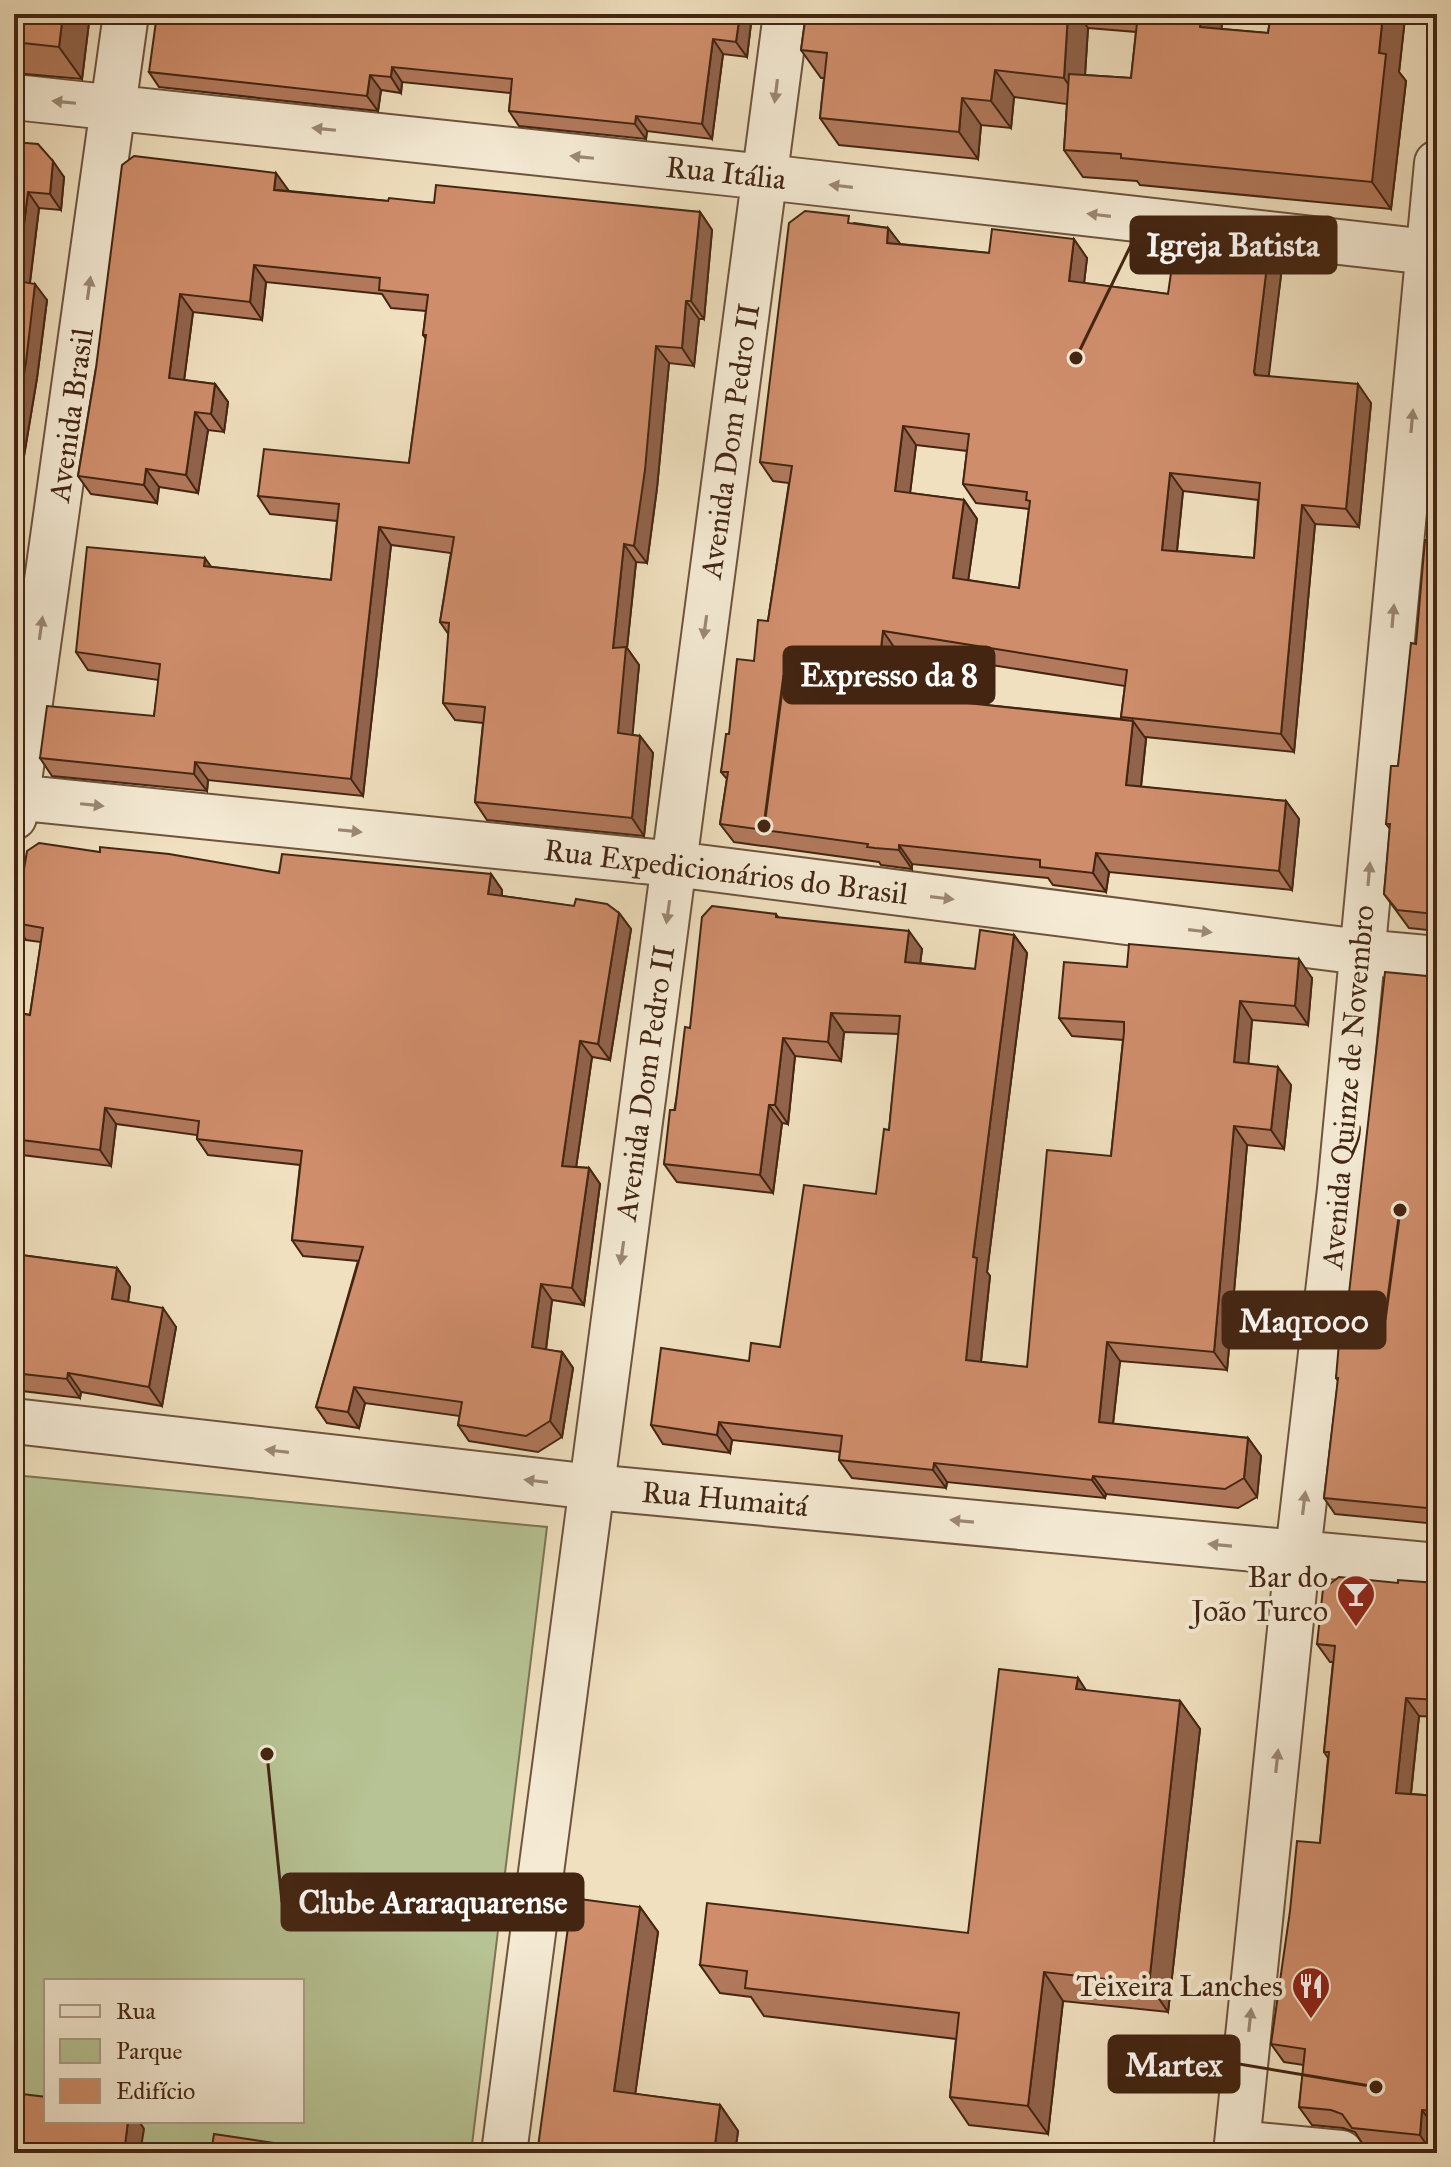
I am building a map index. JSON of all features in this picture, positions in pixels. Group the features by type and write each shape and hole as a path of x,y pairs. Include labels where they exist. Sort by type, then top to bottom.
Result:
{"street":[{"name":"Avenida Brasil","path":"15,804 126,14"},
{"name":"Avenida Dom Pedro II","path":"504,2153 786,14"},
{"name":"Rua Itália","path":"14,97 765,177 1432,253"},
{"name":"Avenida Quinze de Novembro","path":"1237,2148 1298,1552 1340,1189 1432,253 1437,163"},
{"name":"Rua Expedicionários do Brasil","path":"15,804 674,864 1361,952 1437,959"},
{"name":"Rua Humaitá","path":"14,1421 593,1487 1437,1566"},
{"path":"1237,2148 1341,2153"}],"green space":[{"path":"14,1475 547,1527 471,2153 14,2153"}],"building":[{"path":"14,14 63,14 59,47 14,42"},
{"path":"157,14 740,14 736,42 713,39 702,124 636,116 635,124 509,111 512,79 392,67 391,77 370,75 367,96 149,72"},
{"path":"806,14 1068,14 1064,78 995,70 991,101 962,98 959,132 820,118 827,53 801,50"},
{"path":"1138,14 1201,14 1200,27 1268,33 1271,14 1383,14 1379,53 1386,54 1372,182 1064,150 1069,74 1131,78"},
{"path":"14,142 38,144 53,161 50,194 28,192 17,281 35,284 14,435"},
{"path":"134,156 276,173 274,190 434,203 436,185 700,212 691,301 686,301 682,348 656,346 645,470 634,546 624,544 613,648 626,647 618,733 640,736 632,818 475,802 485,707 443,703 449,623 440,622 454,537 379,527 351,779 195,762 194,774 40,758 47,706 154,716 160,664 76,652 87,547 205,558 204,566 331,580 339,504 258,496 264,449 409,463 426,335 423,335 428,295 379,290 380,278 254,265 250,302 180,294 169,378 215,384 211,414 195,412 186,475 146,469 144,485 78,476 96,368 122,165"},
{"path":"805,211 849,216 848,223 888,228 887,243 989,253 992,229 1074,239 1069,281 1168,294 1175,245 1268,257 1255,375 1358,384 1346,509 1302,505 1281,734 1121,717 1127,670 883,631 876,693 1133,721 1126,785 1286,801 1279,871 1096,853 1093,873 1040,867 1040,860 899,845 899,850 875,848 867,847 868,844 720,824 728,772 721,772 726,734 729,734 737,659 754,661 758,620 768,621 792,466 760,462 789,223","holes":["903,426 969,434 963,484 1027,492 1026,500 1030,501 1019,588 953,578 964,500 895,491","1170,473 1260,483 1254,558 1162,550"]},
{"path":"1437,440 1437,478 1434,478"},
{"path":"1425,540 1437,541 1435,914 1397,910 1384,894 1391,766 1398,766 1411,643 1416,644"},
{"path":"39,843 100,852 100,847 169,854 279,873 282,854 491,874 488,894 574,906 576,899 607,904 619,913 598,1044 580,1041 562,1166 589,1168 572,1288 541,1284 532,1347 562,1352 550,1421 526,1436 458,1425 462,1402 354,1387 348,1412 316,1407 363,1247 292,1240 302,1151 197,1139 199,1121 105,1108 100,1150 14,1139 14,1012 30,1015 43,928 15,923 27,851"},
{"path":"712,906 776,914 776,917 909,931 905,962 975,969 980,930 1014,935 973,1257 977,1258 966,1360 1027,1367 1047,1150 1111,1156 1124,1032 1124,1022 1059,1018 1064,962 1127,967 1129,944 1299,959 1295,1006 1240,1001 1234,1062 1278,1067 1271,1130 1234,1126 1214,1352 1107,1342 1099,1422 1248,1438 1244,1478 1225,1489 1093,1476 1092,1480 934,1463 933,1470 839,1460 842,1436 719,1422 717,1435 651,1425 661,1348 749,1361 751,1343 780,1347 804,1185 876,1194 884,1129 889,1130 900,1016 831,1013 828,1042 783,1038 775,1105 769,1105 760,1175 664,1164 670,1110 675,1110 685,1027 690,1028 702,917"},
{"path":"1385,972 1437,977 1437,1509 1324,1498 1338,1378 1341,1319 1346,1320"},
{"path":"14,1254 117,1268 112,1299 163,1308 149,1387 68,1373 67,1379 14,1373"},
{"path":"1339,1577 1437,1583 1437,1700 1406,1698 1396,1793 1437,1796 1437,2111 1422,2110 1420,2135 1352,2128 1342,2114 1299,2107 1305,2049 1271,2044 1297,1841 1320,1843 1329,1752 1324,1752 1335,1646 1317,1644 1323,1589"},
{"path":"999,1669 1078,1678 1076,1689 1180,1701 1149,1984 1044,1972 1028,2106 950,2097 959,2013 745,1988 747,1971 700,1965 707,1903 968,1933"},
{"path":"572,1898 640,1907 614,2091 720,2105 714,2153 582,2153 538,2147"},
{"path":"14,2093 44,2097 44,2123 128,2123 124,2153 14,2153"},
{"path":"214,2134 340,2153 211,2153"}],"place":[{"name":"Igreja Batista","path":"1076,358"},
{"name":"Expresso da 8","path":"764,826"},
{"name":"Maq1000","path":"1400,1210"},
{"name":"Bar do João Turco","path":"1356,1628"},
{"name":"Clube Araraquarense","path":"267,1754"},
{"name":"Teixeira Lanches","path":"1311,2020"},
{"name":"Martex","path":"1376,2087"}]}
